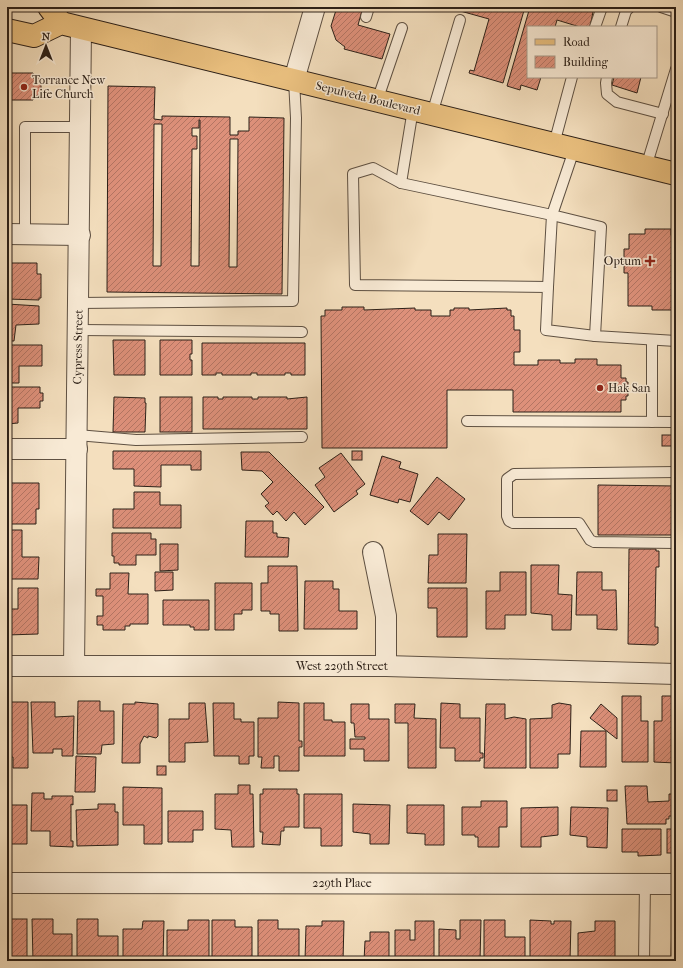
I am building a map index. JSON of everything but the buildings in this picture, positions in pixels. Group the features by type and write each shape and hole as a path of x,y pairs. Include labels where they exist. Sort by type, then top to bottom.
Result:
{"main road":[{"name":"Sepulveda Boulevard","path":"63,19 377,101 676,174"},
{"path":"7,30 34,36 63,19"}],"street":[{"path":"294,80 315,7"},
{"name":"Cypress Street","path":"63,19 80,127 79,330 74,666"},
{"path":"16,234 80,235"},
{"path":"7,449 77,442"},
{"path":"373,552 386,616 386,666"},
{"name":"West 229th Street","path":"7,666 386,666 676,674"},
{"name":"229th Place","path":"7,883 676,884"}],"lane":[{"path":"595,26 602,7"},
{"path":"621,26 626,11 630,7"},
{"path":"661,7 676,12"},
{"path":"401,183 422,112 460,20"},
{"path":"377,101 402,28"},
{"path":"646,167 663,114 673,91 676,69"},
{"path":"572,78 564,147 552,215 546,330 595,336 676,341"},
{"path":"607,78 607,94 617,102 663,114"},
{"path":"79,303 293,301 296,118 294,80"},
{"path":"16,234 25,127 80,127"},
{"path":"548,287 356,285 353,174 373,168 401,183 601,227 595,336"},
{"path":"79,330 302,332"},
{"path":"652,340 652,422"},
{"path":"467,421 676,422"},
{"path":"77,442 302,437"},
{"path":"676,472 514,474 507,479 507,516 508,521 513,523 579,523 590,540 594,542 676,543"},
{"path":"644,961 645,883"}],"place":[{"name":"Torrance New Life Church","path":"24,87"},
{"name":"Optum","path":"650,261"},
{"name":"Hak San","path":"600,388"}]}
